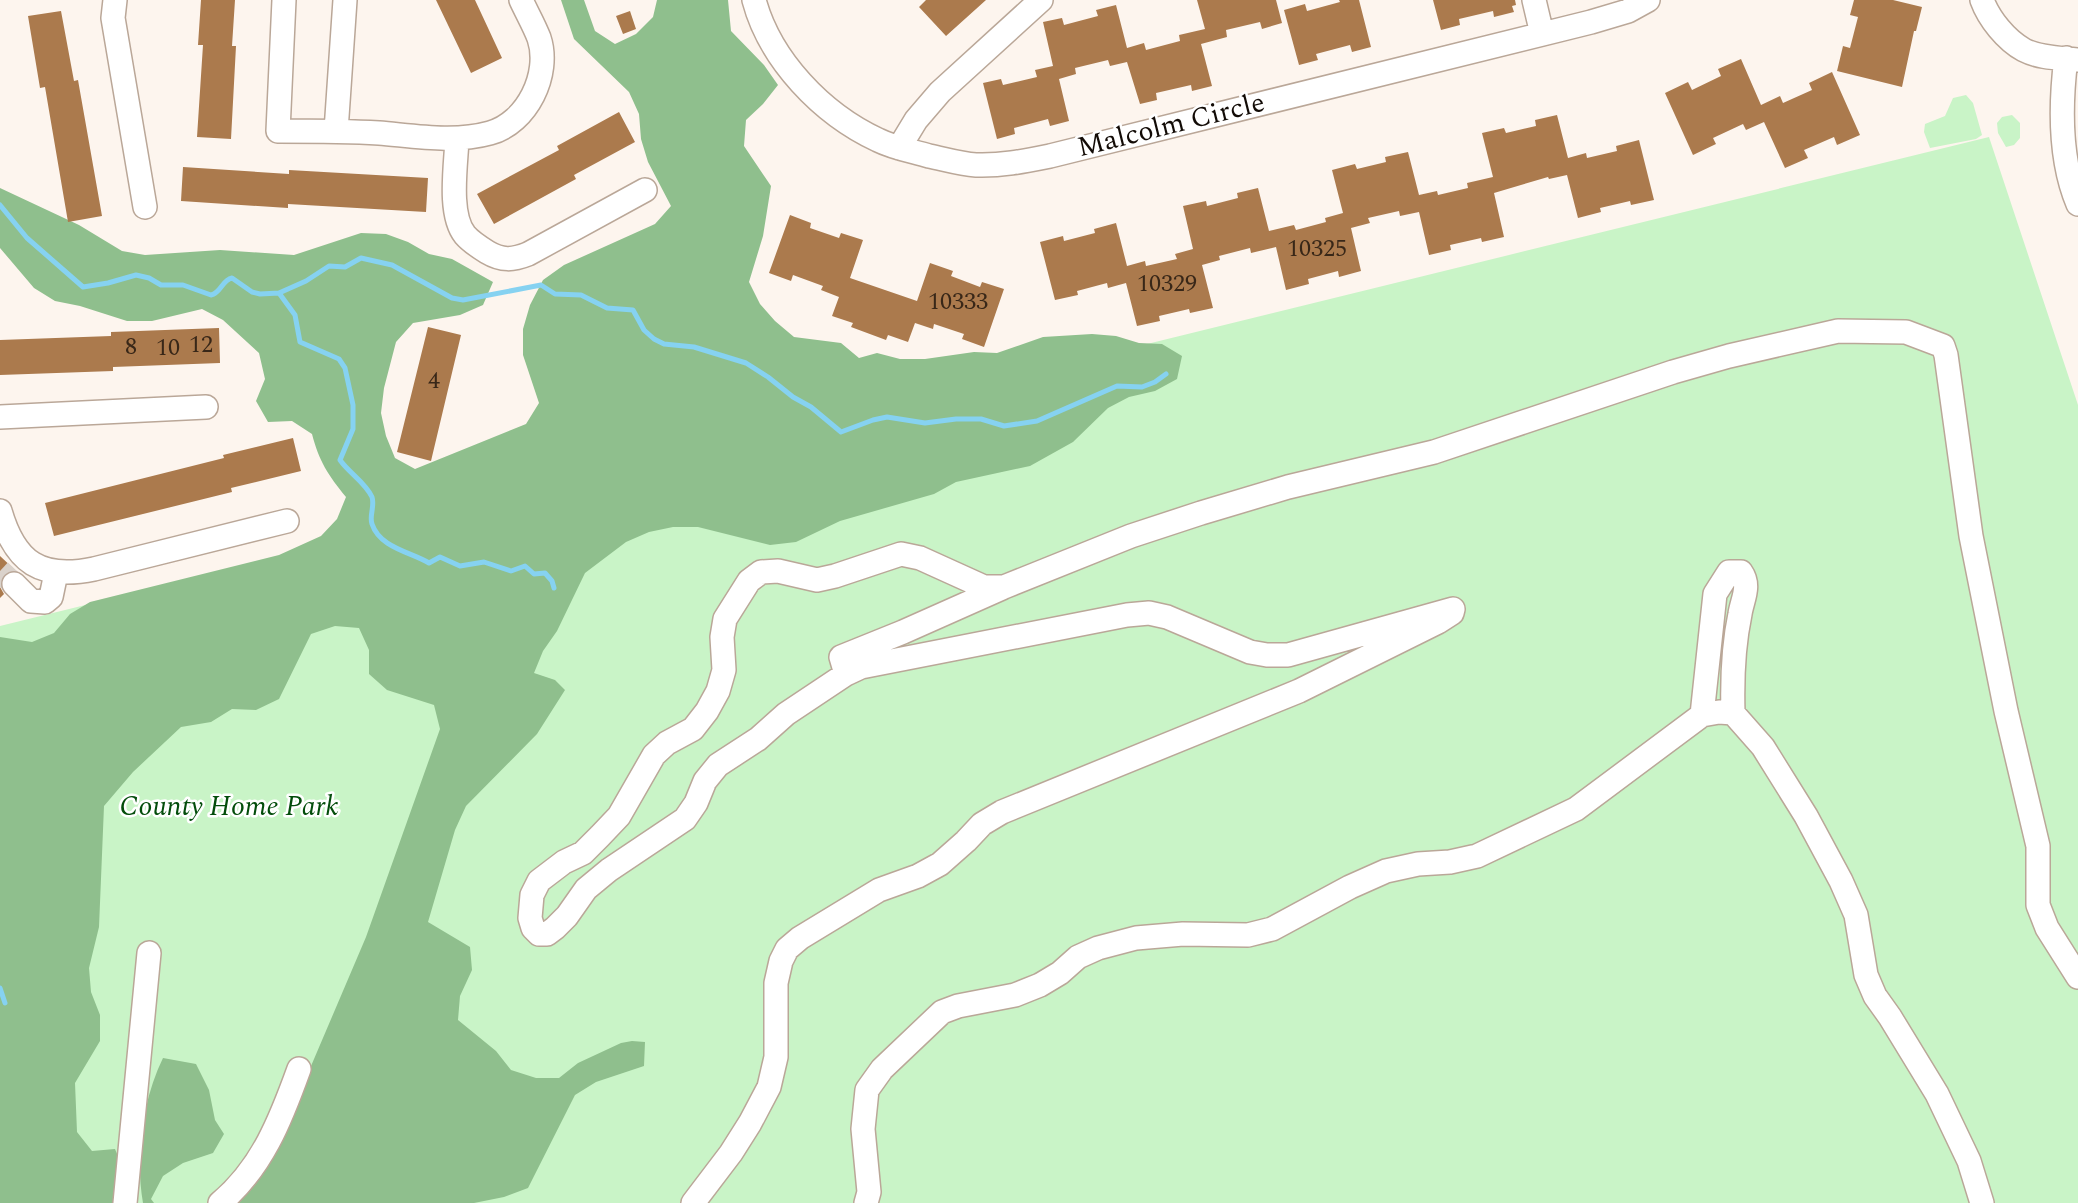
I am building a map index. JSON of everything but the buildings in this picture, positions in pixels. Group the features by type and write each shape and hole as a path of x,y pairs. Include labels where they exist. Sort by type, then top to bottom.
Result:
{"street":[{"path":"115,0 113,18 145,207"},
{"path":"284,0 278,131 336,131 457,139 492,133 512,121 526,106 538,86 540,41 521,0"},
{"path":"336,131 345,0"},
{"name":"Malcolm Circle","path":"754,0 757,12 780,54 804,86 838,117 877,140 899,148 975,165 1011,164 1542,34 1628,11 1648,0"},
{"path":"899,148 916,120 940,92 1041,0"},
{"path":"1534,0 1542,34"},
{"path":"1982,0 2000,30 2024,50 2072,59 2061,101 2064,147 2078,204"},
{"path":"457,139 455,197 464,234 476,246 493,256 511,261 645,190"},
{"path":"846,674 841,657 1131,536 1201,513 1289,487 1434,452 1539,419 1672,372 1729,356 1838,331 1906,332 1943,346 1946,355 1970,536 2006,711 2038,846 2038,905 2047,928 2078,977"},
{"path":"0,417 206,407"},
{"path":"0,511 6,533 18,552 33,563 56,573 94,569 287,521"},
{"path":"693,1203 731,1153 769,1087 776,1057 776,983 787,949 800,938 879,890 919,876 940,864 982,824 1002,812 1298,691 1438,622 1453,610 1288,655 1250,652 1167,617 1149,613 861,667 786,714 758,739 718,765 705,781 685,820 609,870 586,889 555,928 547,934 539,933 533,928 530,918 532,895 540,881 564,862 583,853 600,836 619,816 654,755 667,743 693,729 707,711 718,691 724,670 722,637 726,619 749,580 761,572 778,570 817,580 901,554 919,558 984,587 1004,587"},
{"path":"1703,715 1715,594 1729,572 1741,572 1745,578 1746,590 1732,667 1733,713 1763,747 1806,816 1841,881 1856,915 1870,986 1937,1094 1969,1161 1982,1203"},
{"path":"14,584 31,601 45,602 51,597 56,573"},
{"path":"866,1203 869,1192 863,1129 867,1090 882,1069 942,1012 1028,990 1060,973 1078,957 1098,948 1136,938 1183,934 1248,935 1272,929 1386,871 1477,856 1576,809 1703,715 1733,713"},
{"path":"125,1203 149,953"},
{"path":"220,1203 233,1192 268,1146 299,1069"}],"green space":[{"path":"561,0 584,0 595,31 615,44 636,34 653,17 657,0 728,0 731,31 764,65 778,85 746,120 744,146 771,186 763,236 749,282 760,304 794,337 841,343 859,358 877,353 900,359 925,359 974,352 997,353 1043,337 1092,334 1116,336 1139,343 1162,344 1182,356 1177,379 1155,391 1129,397 1108,408 1073,442 1030,466 956,482 934,494 840,521 796,542 770,545 698,527 673,527 649,532 626,542 585,573 534,673 555,680 565,690 537,734 466,806 455,830 428,922 470,947 472,970 460,996 458,1020 496,1051 511,1070 536,1078 559,1078 578,1063 621,1043 645,1042 644,1066 596,1082 575,1095 528,1188 504,1197 474,1203 227,1203 268,1167 366,937 440,729 434,705 387,690 369,674 369,650 359,628 335,626 311,634 279,699 256,710 232,709 211,722 181,727 133,772 104,806 99,927 89,968 91,992 100,1015 100,1041 75,1083 77,1132 92,1151 115,1149 124,1171 126,1203 0,1203 0,637 32,642 54,633 70,614 90,602 279,555 321,536 337,519 346,497 325,467 312,434 292,421 268,422 256,401 265,379 259,353 223,320 202,309 152,321 127,321 55,301 34,288 0,248 0,188 79,225 122,251 145,255 220,250 294,255 361,233 386,234 429,254 452,259 493,282 483,305 460,315 413,323 396,342 384,388 381,413 395,458 415,469 526,424 539,403 523,355 523,329 530,305 543,280 564,265 655,224 671,206 648,162 641,139 639,114 629,92 574,39"},
{"path":"1966,95 1973,103 1982,135 1976,139 1930,148 1924,132 1925,124 1945,116 1953,98"},
{"path":"2012,115 2020,123 2020,138 2014,145 2006,147 1998,133 1997,123 2002,117"},
{"name":"County Home Park","path":"1989,137 2078,405 2078,1203 58,1203 0,1038 0,626"},
{"path":"163,1058 196,1064 209,1090 215,1120 224,1134 213,1153 183,1163 163,1176 151,1199 154,1203 143,1203 140,1167 142,1129 150,1092"}],"waterway":[{"path":"0,205 27,238 83,287 136,275 161,285 183,285 211,295 232,278 252,292 279,293 306,281 329,266 345,267 361,258 392,265 452,298 463,300 541,285 555,294 581,295 607,308 633,310 644,330 664,344 694,347 746,363 811,407 841,432 887,417 925,423 981,419 1004,426 1037,421 1117,386 1142,387 1166,374"},
{"path":"279,293 295,315 300,342 339,359 345,368 353,405 353,429 340,460 372,497 371,521 382,539 429,563 440,557 460,566 484,562 511,571 525,566 534,574 545,573 554,588"},
{"path":"0,988 5,1003"}],"tunnel":[{"path":"0,571 14,584"}]}
